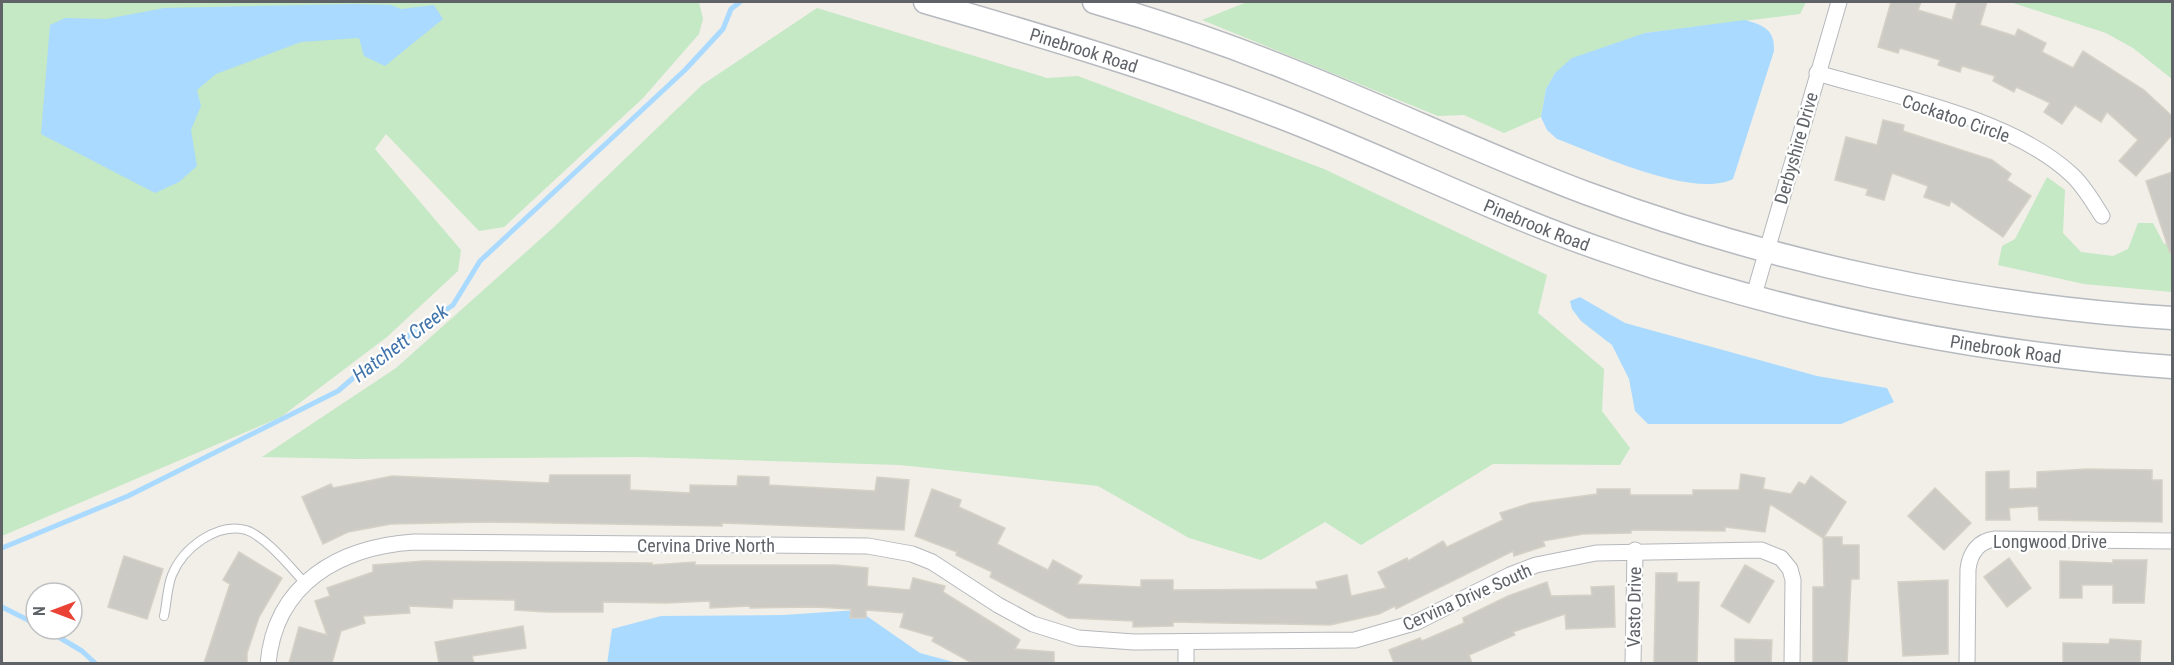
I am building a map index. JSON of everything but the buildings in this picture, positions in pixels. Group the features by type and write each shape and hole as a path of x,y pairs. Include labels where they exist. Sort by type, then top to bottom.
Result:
{"street":[{"name":"Pinebrook Road","path":"925,2 1179,80 1278,116 1531,224 1626,258 1754,296 1837,317 1947,340 2075,358 2172,367"},
{"path":"1094,2 1205,38 1301,74 1587,193 1705,232 1853,272 1943,289 2052,306 2172,318"},
{"name":"Derbyshire Drive","path":"1754,296 1839,2"},
{"name":"Cockatoo Circle","path":"1817,73 1972,119 2014,137 2045,154 2072,175 2102,216"},
{"name":"Longwood Drive","path":"1967,663 1968,569 1970,558 1981,544 1995,539 2172,542"},
{"name":"Cervina Drive North","path":"268,663 269,649 281,618 305,583 323,567 344,556 369,547 402,543 868,546 902,552 932,562 1015,615 1054,631 1102,641 1186,642"},
{"name":"Cervina Drive South","path":"1186,642 1332,642 1366,638 1417,622 1510,575 1566,557 1635,550 1761,550 1781,558 1790,569 1793,580 1792,663"},
{"name":"Vasto Drive","path":"1633,663 1635,550"},
{"path":"1186,642 1186,663"}],"lane":[{"path":"164,616 172,575 180,561 204,537 226,529 246,530 258,536 305,583"}],"green space":[{"path":"2,2 699,2 703,19 699,34 643,98 504,227 479,231 386,134 375,149 461,250 458,271 387,337 281,417 2,536"},
{"path":"1247,2 1806,2 1800,14 1645,33 1555,73 1546,89 1541,117 1504,133 1464,115 1438,116 1202,20"},
{"path":"2010,2 2172,2 2172,79 2133,48 2106,33"},
{"path":"817,8 1047,78 1078,76 1324,169 1547,275 1538,313 1604,369 1602,411 1630,448 1620,465 1493,464 1361,545 1325,522 1261,560 1189,538 1098,486 900,465 639,457 354,459 262,457 396,368 554,227 702,85"},
{"path":"2047,177 2065,190 2063,233 2081,252 2113,256 2128,249 2138,223 2153,223 2164,244 2172,242 2172,292 2084,284 1998,265 2002,246 2015,239"}],"water":[{"path":"391,5 401,9 434,5 443,19 385,66 364,56 359,38 301,42 216,74 197,90 201,106 191,130 197,166 179,182 155,193 41,134 50,25 65,18 106,19 164,8"},
{"path":"1745,20 1763,26 1770,33 1773,38 1774,51 1733,179 1716,184 1671,179 1620,164 1557,139 1547,130 1541,117 1546,89 1555,73 1572,58 1645,33"},
{"path":"1580,297 1625,323 1817,376 1887,388 1894,402 1841,424 1648,424 1635,411 1629,379 1612,345 1581,321 1572,309 1570,301"},
{"path":"858,610 920,653 957,663 607,664 612,629 661,616 783,615"}],"waterway":[{"name":"Hatchett Creek","path":"2,548 128,496 338,391 373,361 398,349 408,336 453,305 480,261 685,70 723,29 731,9 740,2"},
{"name":"Hatchett Creek","path":"2,607 24,618"},
{"name":"Hatchett Creek","path":"65,641 82,651 96,664"}]}
